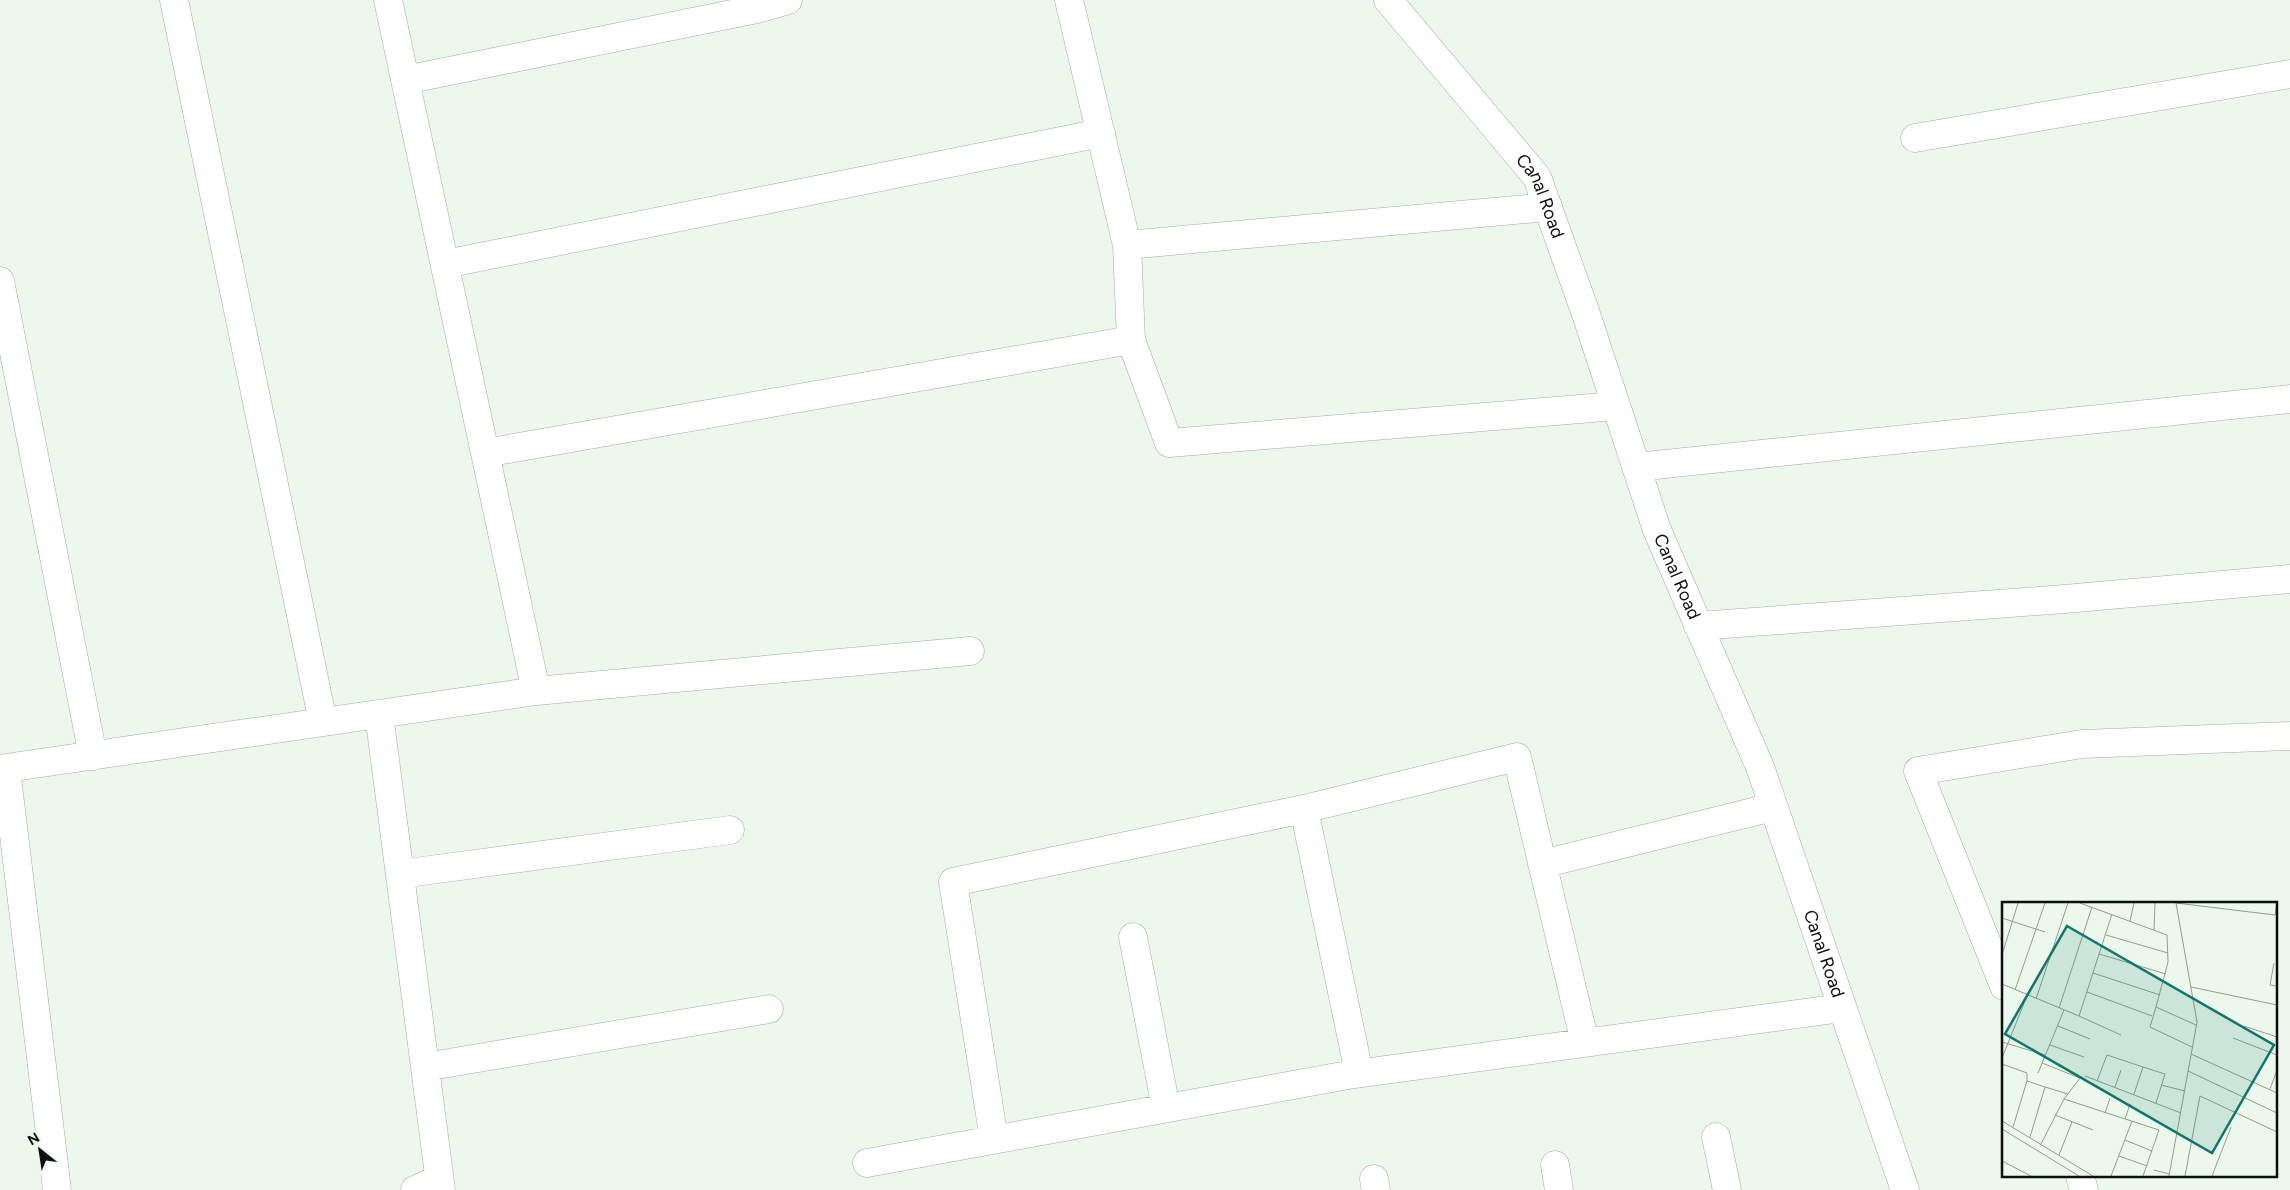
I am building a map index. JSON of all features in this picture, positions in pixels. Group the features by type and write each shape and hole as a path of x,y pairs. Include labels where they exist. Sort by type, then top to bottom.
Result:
{"street":[{"path":"174,0 323,722"},
{"path":"388,0 536,691"},
{"path":"405,80 756,9 788,0"},
{"path":"1069,0 1127,246 1131,340 1169,443 1616,406"},
{"name":"Canal Road","path":"1388,0 1537,177 1616,406 1656,530 1760,767 1905,1190"},
{"path":"1914,138 2290,74"},
{"path":"445,264 1101,133"},
{"path":"1127,246 1548,207"},
{"path":"0,281 93,756"},
{"path":"485,452 1131,340"},
{"path":"1636,467 2290,399"},
{"path":"1698,626 2065,599 2290,579"},
{"path":"57,1190 3,769 536,691 970,651"},
{"path":"379,714 440,1185 415,1190"},
{"path":"2002,981 1918,771 2082,744 2290,736"},
{"path":"994,1139 953,882 1304,809 1517,757 1585,1043"},
{"path":"1542,864 1773,807"},
{"path":"1304,809 1359,1073"},
{"path":"400,874 730,830"},
{"path":"1133,937 1166,1108"},
{"path":"867,1163 1359,1073 1842,1008"},
{"path":"425,1067 769,1009"},
{"path":"1716,1137 1727,1190"}]}
